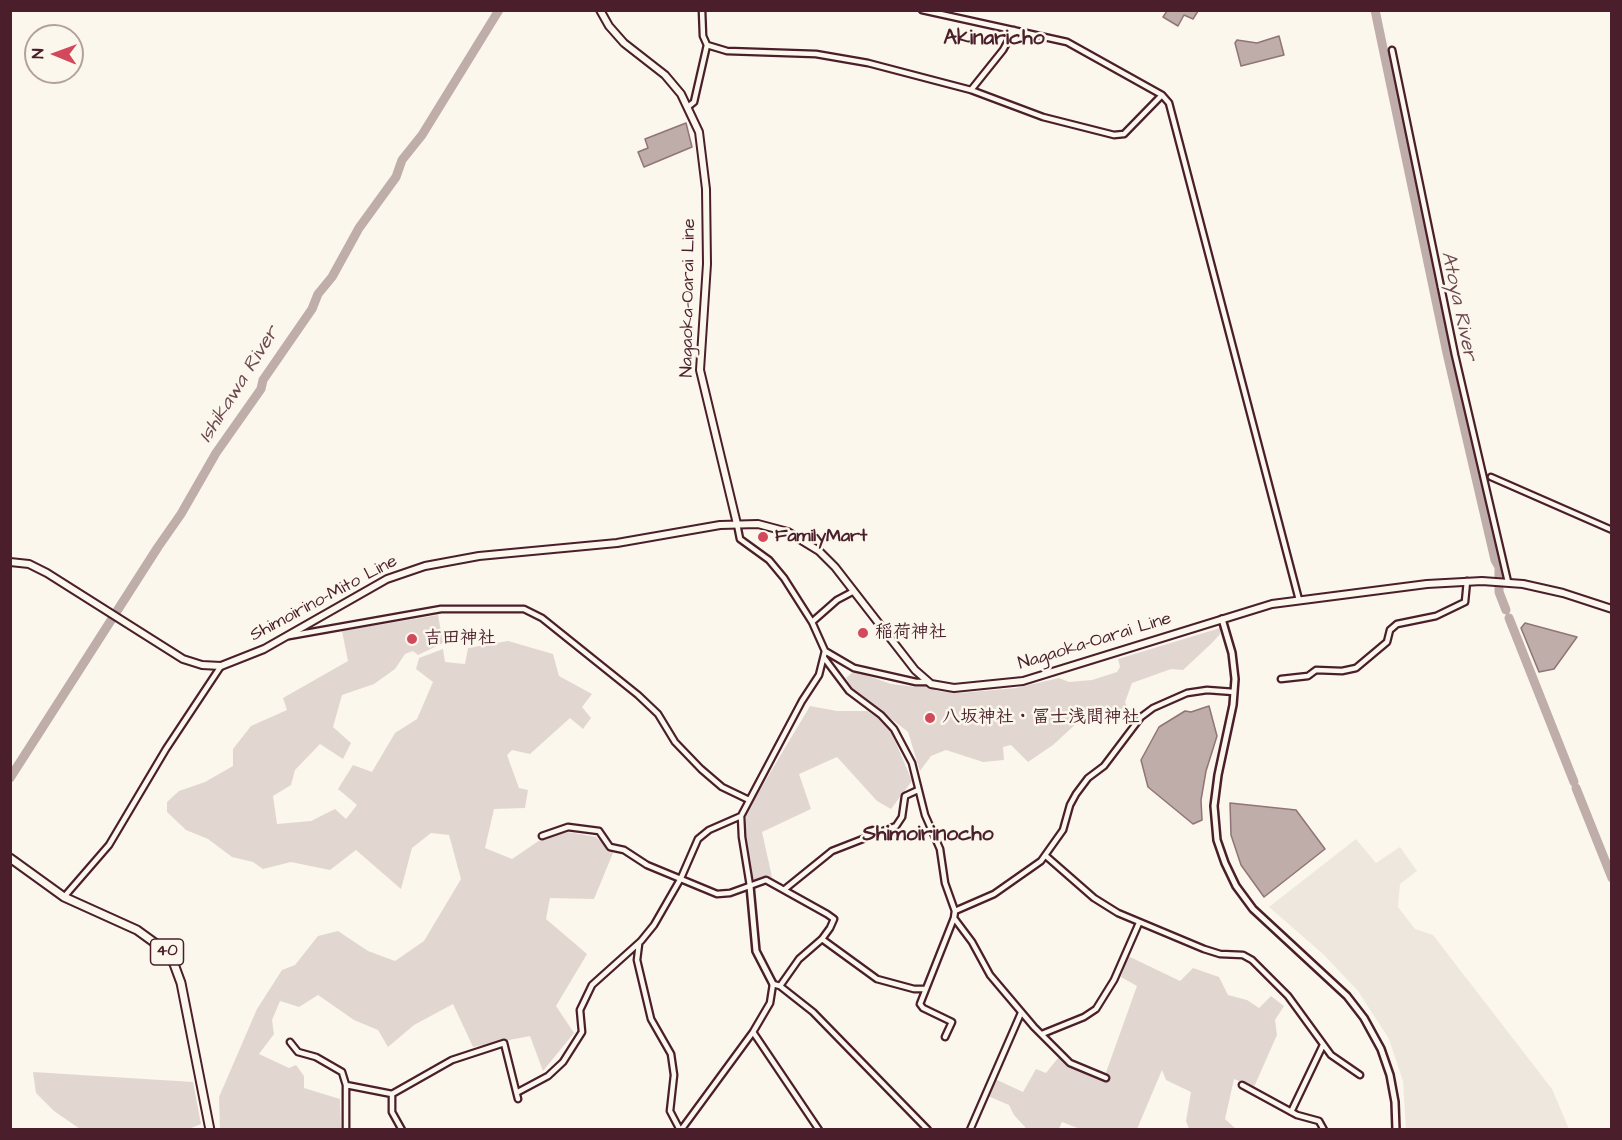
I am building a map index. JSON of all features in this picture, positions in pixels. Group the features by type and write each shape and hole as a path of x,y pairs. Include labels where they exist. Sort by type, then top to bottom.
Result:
{"main road":[{"name":"Nagaoka-Oarai Line","path":"600,10 616,34 665,75 689,106 703,148 706,189 706,290 699,359 701,380 737,524"},
{"path":"737,524 764,525 802,540 826,557 927,682"},
{"name":"Shimoirino-Mito Line","path":"10,562 36,567 183,659 202,665 221,666 289,636 387,579 425,566 479,556 617,543 737,524"},
{"name":"Nagaoka-Oarai Line","path":"927,682 954,688 1023,681 1266,606 1299,600 1467,581 1507,582 1563,593 1611,609"},
{"name":"40","path":"10,858 64,897 150,937 171,957 181,983 210,1130"}],"street":[{"path":"689,106 694,102 706,49 702,36 702,10"},
{"path":"922,10 1067,42 1164,98 1208,250 1299,600"},
{"path":"971,90 1003,50 1014,30"},
{"path":"706,49 844,58 971,90 1043,117 1120,136 1164,98"},
{"path":"1392,50 1455,355 1507,582"},
{"path":"1491,477 1611,530"},
{"path":"641,941 637,949 637,960 651,1019 671,1054 674,1075 670,1112 681,1130 753,1032 770,1003 773,984 756,951 750,886 741,837 741,816 819,675 825,659 825,651 812,622 776,568 740,539 737,524"},
{"path":"1281,680 1308,676 1316,670 1342,671 1356,668 1387,642 1390,630 1397,624 1436,616 1465,602 1467,581"},
{"path":"812,622 837,600 854,591"},
{"path":"289,636 441,609 524,609 542,618 638,695 658,714 675,742 701,769 722,787 748,800"},
{"path":"1222,619 1234,664 1234,692 1214,806 1217,840 1236,886 1253,909 1347,996 1364,1018 1381,1049 1390,1075 1395,1102 1396,1130"},
{"path":"825,651 854,668 907,680 927,682"},
{"path":"825,659 849,691 881,715 894,729 912,764 925,815 940,849 947,892 955,911 924,989 921,1006 952,1022 945,1037"},
{"path":"64,897 109,845 166,749 221,666"},
{"path":"955,911 994,894 1046,856 1063,830 1070,805 1076,794 1088,778 1104,766 1141,717 1152,708 1187,693 1234,692"},
{"path":"785,889 832,851 896,826 902,817 905,796 918,790"},
{"path":"518,1092 548,1076 563,1062 582,1032 580,1010 592,985 641,941 654,926 681,878 698,839 709,830 741,816"},
{"path":"542,836 568,826 599,831 610,847 624,850 647,865 717,894 730,893 766,880 834,919 822,939 800,959 780,986"},
{"path":"1046,856 1094,898 1139,923 1220,954 1249,958 1288,996 1336,1060 1360,1075"},
{"path":"954,918 972,942 990,975 1021,1013 1070,1063 1106,1078"},
{"path":"1042,1034 1084,1017 1096,1009 1114,980 1139,923"},
{"path":"822,939 876,979 914,989 924,989"},
{"path":"773,984 780,986 820,1020 928,1130"},
{"path":"970,1130 1021,1013"},
{"path":"753,1032 819,1130"},
{"path":"290,1042 298,1052 316,1057 342,1072 346,1085 346,1130"},
{"path":"346,1085 392,1094 452,1060 504,1043 518,1099"},
{"path":"1291,1112 1323,1045"},
{"path":"1242,1085 1291,1112 1319,1121 1324,1130"},
{"path":"392,1094 393,1112 402,1130"}],"shaded area":[{"path":"1167,11 1198,11 1193,19 1184,15 1178,26 1163,17"},
{"path":"1279,36 1284,55 1241,66 1235,43 1237,40 1257,43"},
{"path":"686,123 692,147 644,167 638,152 648,148 645,139"},
{"path":"438,615 443,643 418,655 413,651 405,654 395,669 374,684 342,695 333,727 351,743 343,759 320,744 295,770 291,785 273,796 277,824 311,821 335,809 346,819 357,805 338,789 353,765 372,772 395,733 417,719 433,682 416,669 419,658 443,649 445,662 465,664 468,648 508,641 553,654 559,676 592,694 582,707 591,718 583,729 570,718 530,754 512,750 507,755 519,788 528,790 525,808 494,809 485,848 512,859 540,840 568,832 596,837 613,853 594,899 550,898 546,919 587,954 556,1006 574,1033 543,1071 530,1036 473,1047 453,1004 414,1025 388,1047 378,1030 354,1020 318,995 299,1007 280,1001 272,1020 274,1034 259,1054 289,1068 296,1065 304,1076 304,1088 340,1099 341,1129 220,1129 219,1097 257,1009 282,970 295,965 318,936 338,931 368,951 395,961 424,941 461,879 449,835 431,833 412,848 401,889 356,850 330,870 291,862 263,869 253,862 232,857 208,839 186,830 167,812 167,802 179,791 205,782 233,766 233,749 251,726 287,710 283,698 348,661 342,631"},
{"path":"1525,623 1577,637 1554,669 1539,672 1521,628"},
{"path":"1220,628 1220,634 1183,670 1171,669 1132,683 1125,702 1130,713 1107,715 1089,712 1053,745 1028,762 1011,745 1003,747 1004,760 983,762 946,750 931,756 920,771 908,732 853,689 846,678 854,671 891,684 916,687 925,685 937,691 960,693 1016,688 1059,678 1069,682 1092,680 1117,672 1120,667 1118,659"},
{"path":"810,706 837,711 867,711 888,724 912,781 891,809 877,801 837,757 799,774 811,809 762,832 772,877 753,880 746,842 746,813"},
{"path":"1209,706 1217,736 1206,771 1201,800 1202,820 1193,824 1148,787 1141,760 1159,727 1185,711 1191,712"},
{"path":"1230,803 1296,810 1325,849 1264,897 1241,865 1231,835"},
{"path":"1356,839 1376,863 1400,847 1417,871 1400,884 1398,907 1415,929 1433,935 1552,1089 1569,1129 1406,1129 1403,1081 1389,1039 1358,991 1323,954 1269,907"},
{"path":"1128,956 1180,981 1193,968 1219,977 1228,995 1247,1000 1259,1008 1271,996 1284,1006 1275,1020 1277,1035 1254,1087 1234,1079 1225,1119 1236,1129 1189,1129 1186,1121 1191,1092 1166,1080 1162,1070 1137,1129 1080,1129 1062,1122 1059,1129 1025,1129 1009,1105 988,1096 995,1079 1023,1092 1036,1069 1046,1073 1058,1058 1080,1070 1104,1078 1137,986 1121,977"},
{"path":"33,1072 193,1082 201,1124 189,1129 80,1129 54,1111 36,1093"}],"waterway":[{"name":"Ishikawa River","path":"10,778 181,514 216,453 261,389 263,380 312,309 318,294 332,277 359,228 396,177 402,160 422,135 499,10"},
{"name":"Atoya River","path":"1375,10 1447,353 1495,560 1499,567 1499,592 1506,610"},
{"name":"Atoya River","path":"1509,618 1574,782"},
{"name":"Atoya River","path":"1576,788 1612,878"}],"place":[{"name":"FamilyMart","path":"763,537"},
{"name":"稲荷神社","path":"863,633"},
{"name":"吉田神社","path":"412,639"},
{"name":"八坂神社・冨士浅間神社","path":"930,718"}],"district":[{"name":"Akinaricho","path":"994,40"},
{"name":"Shimoirinocho","path":"928,836"}]}
